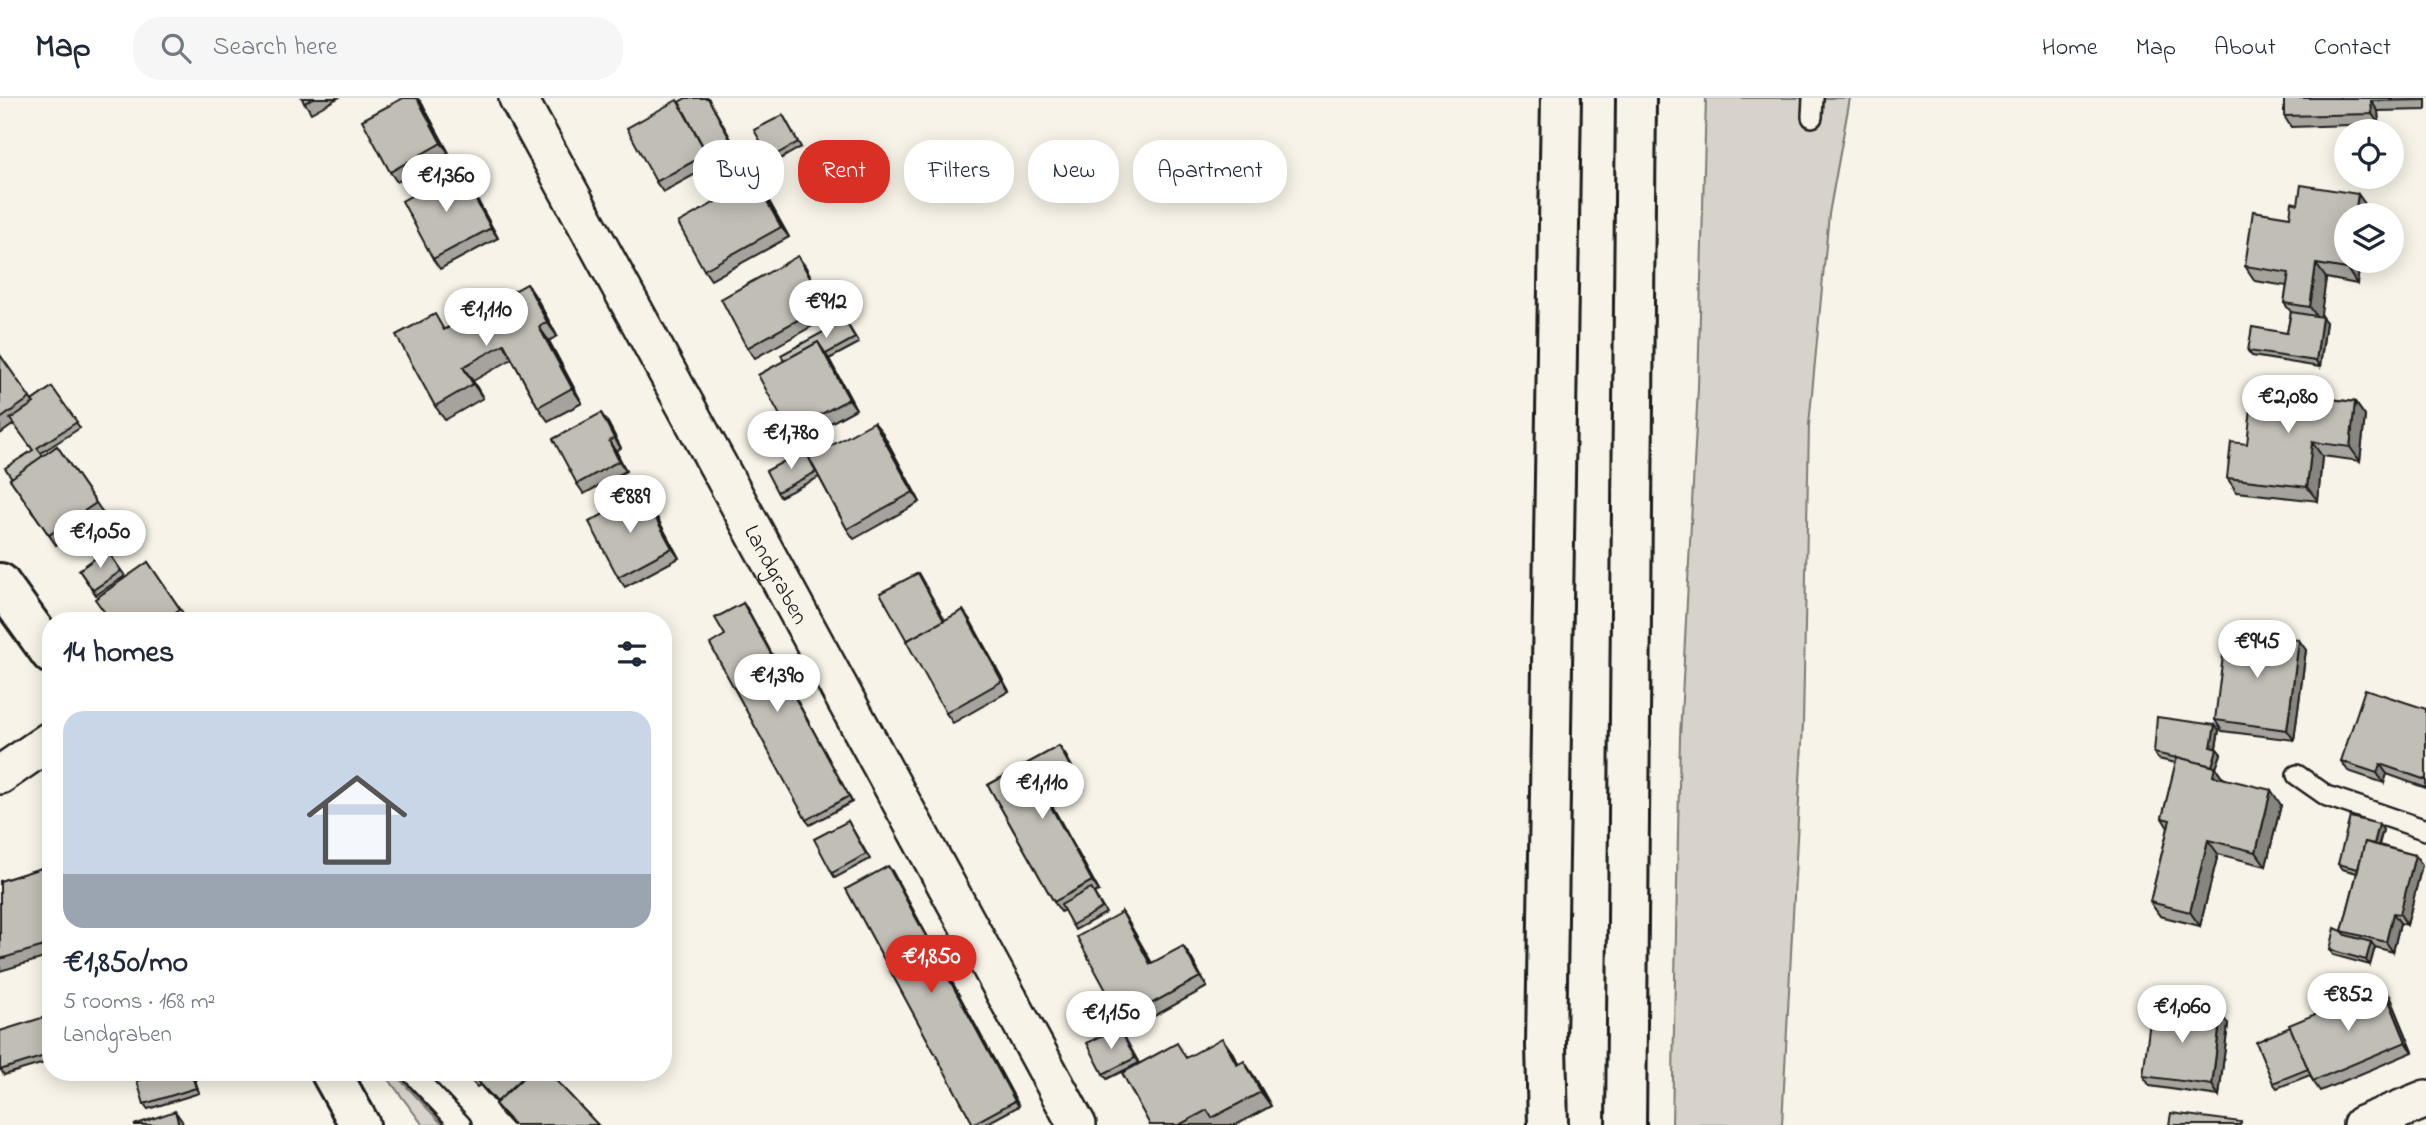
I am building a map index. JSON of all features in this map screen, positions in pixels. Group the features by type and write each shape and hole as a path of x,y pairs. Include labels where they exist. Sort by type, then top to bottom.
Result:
{"main road":[{"path":"1548,1125 1546,1004 1562,98"},
{"path":"1626,1125 1636,98"},
{"path":"0,583 42,641"},
{"path":"335,1081 360,1125"}],"street":[{"name":"Landgraben","path":"518,98 1077,1125"},
{"path":"0,775 42,746"},
{"path":"2362,1125 2426,1099"}],"lane":[{"path":"2297,775 2326,796 2426,830"},
{"path":"420,1081 461,1125"}],"shaded area":[{"path":"1706,98 1850,98 1829,214 1809,425 1803,724 1782,1125 1672,1125 1680,737 1698,387"},
{"path":"390,1081 402,1081 443,1125 423,1125"}],"building":[{"path":"403,98 417,98 441,143 390,172 362,120"},
{"path":"686,98 708,98 730,140 700,140 679,102"},
{"path":"2284,98 2426,100 2371,101 2372,114 2284,116"},
{"path":"677,100 699,140 693,140 693,162 656,182 627,128"},
{"path":"783,115 798,142 784,150 784,140 760,140 754,130"},
{"path":"459,169 491,228 433,259 402,201"},
{"path":"2301,185 2358,194 2357,203 2334,203 2334,267 2316,264 2310,307 2284,303 2289,273 2245,266 2253,211 2290,217 2292,202 2298,204"},
{"path":"714,203 768,203 781,227 704,270 678,223"},
{"path":"798,256 825,305 747,348 721,299"},
{"path":"527,284 547,322 539,327 572,388 538,407 504,344 463,367 473,384 435,406 396,335 435,314 444,330"},
{"path":"2291,312 2322,317 2316,361 2248,351 2252,327 2287,333"},
{"path":"845,320 855,338 826,354 818,342 784,361 781,355"},
{"path":"818,342 849,399 789,432 758,375"},
{"path":"0,355 30,398 0,419"},
{"path":"2254,382 2279,384 2278,393 2355,402 2350,447 2312,442 2307,487 2227,478 2231,442 2247,444"},
{"path":"52,387 77,422 37,448 43,456 12,478 5,468 33,450 10,419"},
{"path":"601,413 614,438 609,441 619,461 577,484 553,439"},
{"path":"874,422 913,492 847,529 809,458"},
{"path":"57,446 96,503 49,535 10,479"},
{"path":"805,450 816,472 777,492 766,471"},
{"path":"642,493 672,548 618,577 589,522"},
{"path":"107,550 121,571 93,590 79,570"},
{"path":"148,562 180,609 176,612 104,612 95,599"},
{"path":"918,573 944,621 907,641 880,593"},
{"path":"743,603 849,796 806,820 710,644 725,635 715,618"},
{"path":"963,610 1002,681 946,713 906,641"},
{"path":"2226,631 2299,640 2287,730 2215,720"},
{"path":"2365,689 2426,709 2426,780 2380,764 2377,773 2341,761"},
{"path":"2157,717 2215,725 2211,747 2217,749 2212,766 2154,753"},
{"path":"1059,746 1077,779 1045,796 1092,881 1054,902 988,785"},
{"path":"2177,757 2215,767 2213,776 2271,790 2256,852 2208,840 2190,912 2150,902 2170,820 2162,818"},
{"path":"2350,817 2379,824 2374,844 2365,842 2358,869 2338,864"},
{"path":"848,821 866,854 832,873 814,839"},
{"path":"2365,842 2415,855 2400,914 2393,913 2386,942 2342,931"},
{"path":"888,866 1015,1101 973,1124 846,889"},
{"path":"42,868 42,947 0,959 0,881"},
{"path":"1091,888 1102,908 1072,925 1061,905"},
{"path":"1122,912 1150,964 1183,946 1200,977 1122,1020 1077,937"},
{"path":"2335,928 2346,935 2371,942 2366,960 2330,950"},
{"path":"2383,986 2406,1042 2313,1081 2289,1025"},
{"path":"2152,1005 2221,1014 2212,1085 2143,1076"},
{"path":"42,1018 42,1057 0,1070 0,1031"},
{"path":"1119,1027 1135,1058 1103,1074 1087,1043"},
{"path":"2290,1027 2308,1069 2273,1083 2256,1042"},
{"path":"1222,1038 1237,1065 1244,1061 1261,1092 1212,1118 1207,1110 1179,1125 1150,1125 1122,1073 1177,1043 1186,1058"},
{"path":"137,1081 194,1081 196,1088 144,1104"},
{"path":"478,1081 519,1081 497,1102"},
{"path":"519,1081 557,1081 598,1125 514,1125 495,1104"},
{"path":"175,1111 179,1125 134,1125"},
{"path":"2171,1113 2241,1122 2240,1125 2169,1125"}]}
